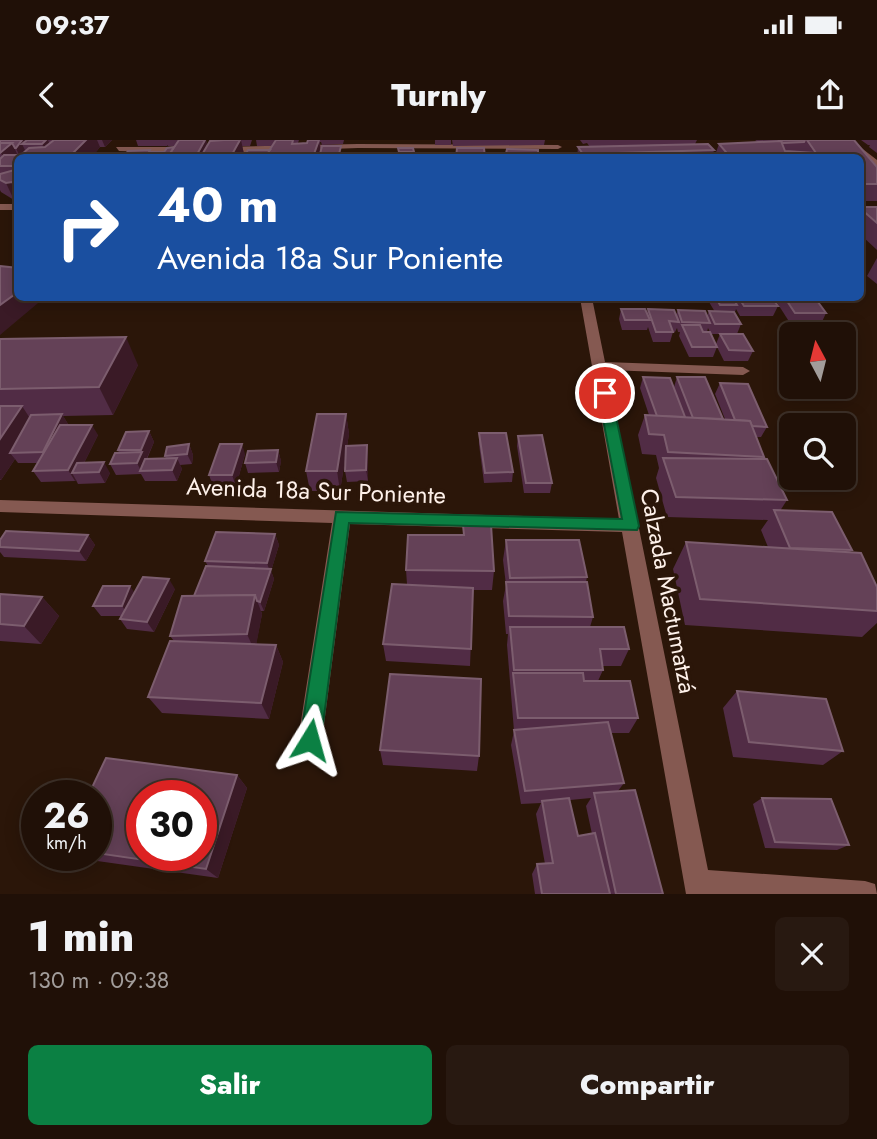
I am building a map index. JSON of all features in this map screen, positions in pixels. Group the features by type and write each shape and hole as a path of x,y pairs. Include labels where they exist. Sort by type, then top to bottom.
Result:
{"street":[{"path":"114,154 128,140"},
{"path":"846,140 877,164"},
{"path":"119,149 242,150 359,143 558,143"},
{"name":"Calzada Mactumatzá","path":"587,301 697,888"},
{"path":"599,366 743,371"},
{"name":"Avenida 18a Sur Poniente","path":"0,506 631,526"},
{"path":"310,740 342,516"},
{"path":"697,888 865,894"}],"building":[{"path":"0,140 22,140 15,148 12,143 0,143"},
{"path":"27,140 46,140 42,144 22,144"},
{"path":"54,140 86,140 72,154 22,154 29,148 45,147"},
{"path":"179,140 205,140 197,154 170,154"},
{"path":"240,140 232,154 202,154 210,141"},
{"path":"276,140 293,140 292,144 319,140 314,154 267,154"},
{"path":"779,140 805,140 783,143"},
{"path":"807,140 854,140 877,167 877,184 864,184 864,154 728,154 719,144 781,141 785,151 816,153"},
{"path":"0,143 12,143 0,153"},
{"path":"708,144 714,150 583,154 578,147"},
{"path":"322,146 341,146 339,154 320,154"},
{"path":"174,147 170,154 126,154 128,151 164,152 167,148"},
{"path":"398,148 413,148 414,152 399,152"},
{"path":"457,148 484,148 485,154 456,154"},
{"path":"507,149 538,150 538,154 506,154"},
{"path":"248,150 270,150 267,154 246,154"},
{"path":"4,155 14,155 14,166 0,166 0,159"},
{"path":"14,170 14,183 0,180 0,174"},
{"path":"864,207 877,207 877,223 864,212"},
{"path":"0,266 14,268 14,295 0,305"},
{"path":"718,301 735,301 737,305 720,305"},
{"path":"741,301 774,301 778,306 744,306"},
{"path":"787,301 817,301 826,313 795,313"},
{"path":"621,309 645,309 650,320 625,320"},
{"path":"648,309 674,310 679,322 669,321 673,332 656,332"},
{"path":"678,310 705,311 710,323 682,322"},
{"path":"709,311 734,312 741,324 715,324"},
{"path":"682,325 700,325 703,332 710,332 717,347 692,347"},
{"path":"720,334 743,334 753,351 729,350"},
{"path":"126,337 99,387 0,389 0,339"},
{"path":"643,377 670,378 685,417 657,416"},
{"path":"677,377 705,377 723,419 693,418"},
{"path":"720,383 748,384 767,427 752,426 750,421 735,420"},
{"path":"0,406 22,406 0,439"},
{"path":"62,414 43,452 10,453 31,415"},
{"path":"317,414 346,414 337,471 306,471"},
{"path":"645,415 750,421 764,457 668,452 664,435 649,434"},
{"path":"60,425 92,425 68,470 33,471"},
{"path":"149,431 141,450 118,450 126,432"},
{"path":"479,433 506,433 513,472 485,473"},
{"path":"542,435 552,483 526,483 518,436"},
{"path":"189,444 187,454 165,456 167,447"},
{"path":"220,444 242,444 232,475 209,475"},
{"path":"367,445 366,470 345,471 346,446"},
{"path":"278,450 276,462 245,463 248,451"},
{"path":"142,452 137,463 110,464 115,453"},
{"path":"177,458 172,470 140,471 145,459"},
{"path":"663,458 767,459 779,484 779,490 782,490 787,500 676,497"},
{"path":"104,462 99,472 72,473 77,463"},
{"path":"774,510 832,512 852,550 790,548"},
{"path":"463,525 491,525 494,571 406,570 408,535 464,535"},
{"path":"6,531 88,535 79,551 0,547 0,540"},
{"path":"216,532 275,534 267,563 205,561"},
{"path":"506,540 579,540 587,577 510,578"},
{"path":"686,542 861,553 877,587 877,611 700,599"},
{"path":"206,566 271,569 260,602 255,595 194,596"},
{"path":"143,577 169,579 147,622 120,619"},
{"path":"506,582 587,582 593,617 509,616"},
{"path":"392,584 473,588 471,649 383,644"},
{"path":"103,586 130,586 122,606 93,606"},
{"path":"0,594 42,597 24,626 0,624"},
{"path":"255,595 247,634 170,636 182,596"},
{"path":"510,627 624,627 629,649 600,649 603,670 514,670"},
{"path":"170,641 276,645 261,703 148,697"},
{"path":"513,673 583,673 584,681 630,681 638,718 518,718"},
{"path":"390,674 481,679 479,756 380,750"},
{"path":"737,691 826,699 843,751 749,742"},
{"path":"608,722 624,783 525,791 514,730"},
{"path":"106,758 237,775 217,836 217,780 126,780 126,857 112,855 112,780 96,780"},
{"path":"635,790 663,894 616,894 594,793"},
{"path":"569,798 578,836 595,833 610,894 542,894 537,864 553,863 542,801"},
{"path":"762,798 831,799 849,845 775,842"}],"route":[{"path":"310,740 342,516 631,526 605,393"}]}
